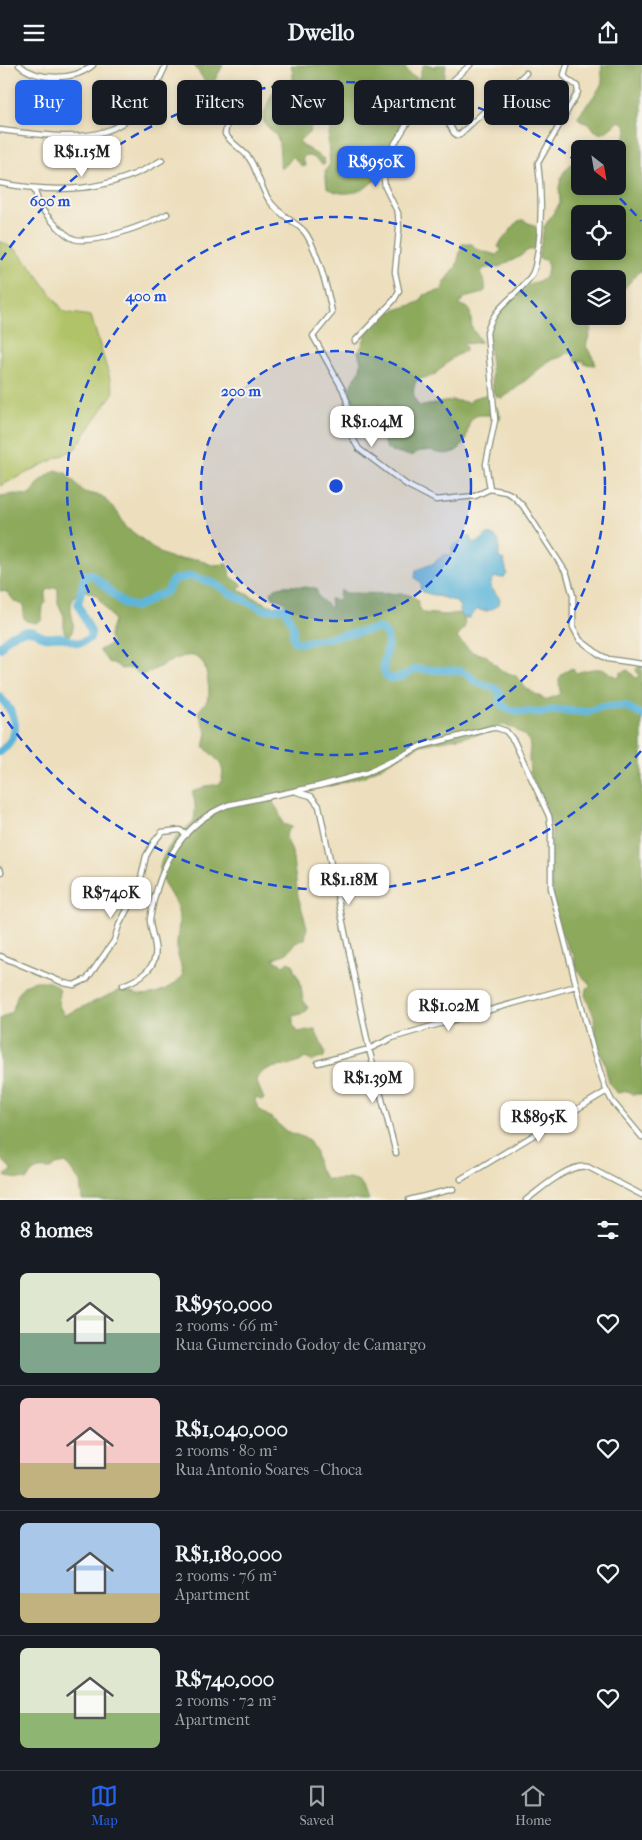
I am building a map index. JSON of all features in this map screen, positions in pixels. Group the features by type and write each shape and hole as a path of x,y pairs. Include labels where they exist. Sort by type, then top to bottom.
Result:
{"street":[{"path":"19,65 34,73 59,76 76,75 93,65"},
{"path":"0,130 63,136 85,136 106,132 126,121 143,105 166,65"},
{"path":"454,80 470,65"},
{"path":"490,489 486,464 495,412 487,333 496,311 529,280 534,270 542,211 538,163 578,92 575,83 565,77 567,65"},
{"path":"474,121 526,73"},
{"path":"227,125 225,133 248,156 269,200 291,222 302,229 325,281 332,313 313,336 343,390 347,401 349,432 356,445 363,453 408,485 436,500 474,496 490,489 506,492 518,500 561,563 570,582 573,627 580,640 608,659 642,663"},
{"path":"355,341 394,300 399,291 395,272 398,213 386,187 382,165 406,125"},
{"path":"450,125 451,130 457,135 470,125"},
{"path":"0,183 34,189 66,189 104,185 136,174 162,160"},
{"path":"34,189 42,209 65,233 76,239 85,240 111,235 140,227 167,214"},
{"path":"123,985 142,977 154,960 156,949 150,927 152,910 165,864 198,822 217,809 367,773 421,745 431,742 492,728 506,731 514,741 550,821 551,888 593,1050 612,1101 642,1137"},
{"path":"294,791 311,796 319,806 369,1049 396,1153"},
{"path":"0,956 64,983 74,985 87,979 114,941 118,925 139,887 146,856 154,841 162,832 180,830 186,835"},
{"path":"318,1063 369,1049 399,1036 576,986"},
{"path":"461,1179 607,1091"},
{"path":"526,1200 571,1169 583,1166 642,1195"},
{"path":"409,1200 453,1189"}],"green space":[{"path":"194,65 223,65 215,80 204,80"},
{"path":"291,65 390,65 396,69 398,65 403,65 410,75 416,77 418,80 354,80 354,125 406,125 391,147 378,179 365,188 351,193 336,192 327,187 325,171 330,164 328,141 330,129 328,125 344,125 344,80 292,80"},
{"path":"423,65 432,65 434,68 435,65 446,65 444,80 418,80"},
{"path":"602,65 642,65 642,271 626,286 626,270 571,270 571,325 593,325 586,346 595,361 595,365 584,364 585,361 576,361 572,353 568,353 549,361 509,394 501,398 493,392 488,333 493,319 522,288 543,279 547,274 548,266 545,260 538,258 544,227 560,203 559,187 563,173 571,164 571,195 626,195 626,140 620,140 627,133 626,125 620,121 601,134 594,130 590,124 582,122 577,117 593,97 602,80"},
{"path":"272,95 272,125 311,125 310,132 299,141 303,146 324,159 325,164 306,155 302,159 305,167 299,164 293,156 287,164 282,168 280,167 278,139 263,120"},
{"path":"523,220 536,227 538,235 535,250 527,251 496,268 482,270 485,291 464,298 459,305 470,310 472,328 481,342 464,344 463,346 466,347 465,351 454,357 434,375 417,380 414,390 415,400 420,406 451,401 469,403 473,398 488,396 492,406 497,409 501,416 500,419 490,415 476,416 469,424 465,441 461,447 451,453 442,454 426,451 409,455 391,452 387,449 382,434 375,424 360,413 350,402 350,387 360,370 361,362 358,352 368,331 375,322 387,313 421,301 423,295 442,290 444,283 456,267 462,244 472,244 476,249 496,255 502,250 498,247 500,243 518,221"},
{"path":"0,241 16,250 30,265 64,312 91,316 114,392 75,449 0,486"},
{"path":"56,470 66,473 84,492 102,496 118,513 126,527 160,553 174,559 197,559 212,565 227,564 231,577 243,585 239,587 239,590 269,605 289,607 284,602 273,597 271,592 280,587 292,586 316,588 318,596 330,608 330,599 339,599 340,590 345,593 405,594 418,600 419,607 423,613 445,615 459,613 464,618 465,626 457,638 472,652 487,656 501,670 516,676 525,688 546,700 560,694 559,679 563,673 572,668 576,673 591,669 601,669 620,677 620,673 628,670 636,678 639,676 636,669 642,666 642,1094 632,1094 628,1091 618,1093 609,1082 604,1062 595,1040 594,1016 585,995 586,989 591,984 579,972 575,965 574,956 556,926 550,869 552,826 530,772 529,741 524,735 513,728 503,725 484,733 420,745 365,776 280,796 272,801 278,810 283,824 292,827 287,832 286,837 292,852 298,896 307,927 305,939 296,943 287,953 273,959 283,965 287,962 293,964 300,981 303,1000 308,1008 305,1013 293,1016 293,1025 298,1032 315,1030 325,1052 324,1057 312,1061 305,1058 292,1065 265,1070 256,1080 264,1099 260,1100 256,1097 255,1101 259,1110 286,1131 308,1139 316,1153 318,1167 326,1179 354,1180 362,1185 369,1200 82,1200 80,1182 66,1163 56,1165 50,1169 36,1170 31,1173 27,1180 6,1177 5,1175 11,1172 11,1169 0,1158 0,1019 12,1011 20,990 29,983 45,981 56,985 60,989 59,1003 65,1015 118,991 144,995 157,993 174,984 183,976 177,950 178,911 166,888 160,872 160,866 171,844 182,831 193,823 195,807 192,792 206,786 220,784 223,772 220,763 204,747 207,732 198,712 207,699 209,688 203,663 197,657 179,658 140,675 131,669 121,669 115,664 108,662 99,650 112,642 109,637 114,620 96,595 81,589 75,596 71,608 73,625 69,637 64,632 64,616 58,603 58,590 56,587 47,590 42,620 35,623 26,621 23,616 24,605 15,602 7,592 0,591 0,496 30,495 41,480"}],"water":[{"path":"487,534 498,540 499,558 504,560 507,574 503,578 496,577 492,580 490,586 500,599 499,604 487,611 478,609 469,618 465,618 460,614 460,607 455,601 423,592 420,588 421,583 415,578 416,570 432,564 445,554 451,555 453,552 451,547 464,540 466,536 471,537 475,543 479,542"}],"waterway":[{"path":"0,648 14,634 24,631 34,632 44,637 65,638 78,643 90,638 91,632 78,604 86,575 90,574 95,577 123,603 135,607 149,601 154,596 164,593 173,580 191,576 216,584 231,594 265,610 285,608 293,626 295,642 300,643 380,628 386,634 388,640 384,666 384,672 388,678 402,677 414,669 460,671 470,676 474,681 500,692 500,700 503,706 513,711 539,713 556,710 589,712 599,707 625,706 642,715"},
{"path":"0,697 11,711 15,725 12,738 0,752"}]}
